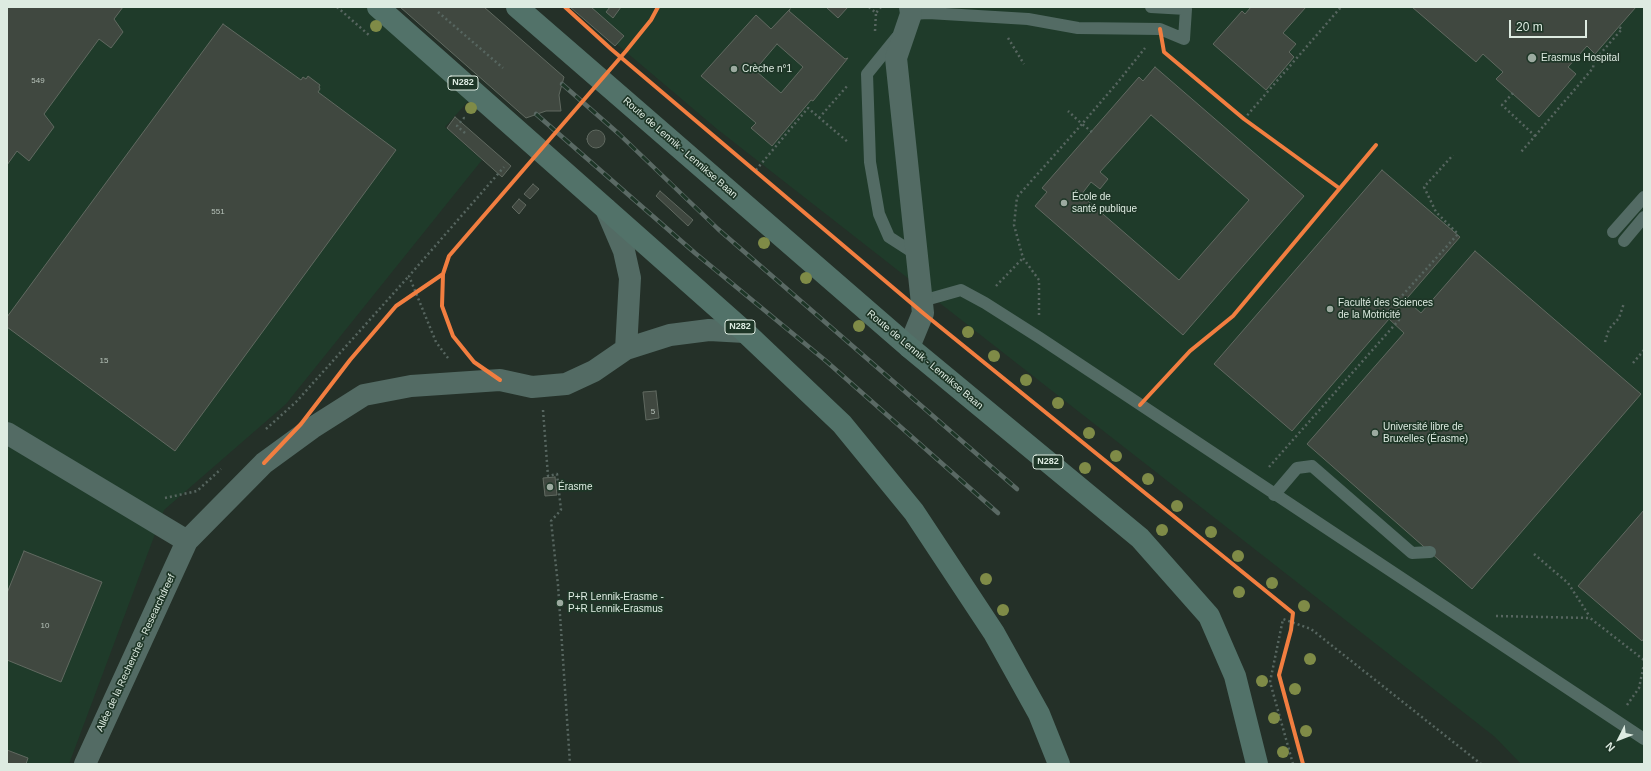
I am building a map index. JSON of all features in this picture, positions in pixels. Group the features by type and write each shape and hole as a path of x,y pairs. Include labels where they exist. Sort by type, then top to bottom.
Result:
{"main road":[{"name":"N282","path":"378,7 745,332 842,424 914,512 994,633 1039,714 1059,764"},
{"name":"Route de Lennik - Lennikse Baan","path":"517,7 909,347 1140,538 1209,616 1235,676 1257,764"}],"street":[{"path":"909,16 896,58 923,313 921,322 909,347"},
{"path":"606,209 624,251 630,278 626,349"},
{"name":"Allée de la Recherche - Researchdreef","path":"85,764 188,541 264,463 312,428 364,395 411,386 500,380 532,387 566,384 594,371 626,349 670,335 710,330 745,332"},
{"path":"7,433 188,541"}],"lane":[{"path":"917,255 889,237 879,214 870,162 867,74 909,16 928,13 1028,19 1078,28 1160,29 1184,39 1186,9 1151,7"},
{"path":"1613,232 1644,197"},
{"path":"1624,241 1644,217"},
{"path":"922,301 961,290 1040,338 1274,495 1644,739"},
{"path":"1274,495 1297,468 1312,466 1412,553 1430,552"}],"path":[{"path":"869,7 876,13 881,7"},
{"path":"1244,119 1341,7"},
{"path":"438,12 503,68"},
{"path":"1521,152 1593,68 1594,61 1622,29 1619,27"},
{"path":"1040,338 1039,280 1023,258 1014,225 1017,197 1118,82 1160,29"},
{"path":"1513,94 1502,105 1535,136"},
{"path":"756,170 808,108 870,162"},
{"path":"1068,111 1092,132"},
{"path":"1256,482 1399,320 1389,310 1458,234 1436,212 1424,187 1453,155"},
{"path":"750,165 762,175"},
{"path":"261,433 296,402 504,167"},
{"path":"995,286 1023,258"},
{"path":"409,276 436,342 459,374 461,383"},
{"path":"411,296 421,289"},
{"path":"1605,342 1610,329 1619,318 1624,303"},
{"path":"1633,363 1644,350"},
{"path":"542,406 548,476 557,474 561,510 551,521 558,585 570,764"},
{"path":"161,497 166,499 197,491 226,464"},
{"path":"1534,554 1568,583 1590,618 1644,660"},
{"path":"1495,616 1590,618"},
{"path":"1293,764 1270,682 1283,619 1293,620 1310,629 1481,764"},
{"path":"1292,630 1293,620"},
{"path":"1616,721 1638,688 1644,664"}],"shaded area":[{"path":"7,7 390,7 481,87 445,127 482,160 286,404 164,510 69,764 7,764"},
{"name":"Université libre de Bruxelles (Érasme)","path":"573,7 1644,7 1644,764 1521,764 1495,737 717,129"}],"building":[{"path":"7,7 123,7 114,19 123,32 111,48 99,39 44,114 54,127 29,161 17,151 7,165"},
{"path":"400,7 484,7 564,77 559,95 561,111 546,111 526,118"},
{"path":"570,7 591,7 624,36 615,46"},
{"path":"610,7 621,7 613,18 606,12"},
{"path":"826,7 848,7 838,18"},
{"path":"1251,7 1306,7 1283,33 1296,44 1289,52 1294,57 1266,90 1213,44 1242,11 1245,14"},
{"name":"Erasmus Hospital","path":"1412,7 1636,7 1595,54 1587,46 1568,67 1576,74 1539,117 1496,79 1503,72 1483,54 1476,62"},
{"path":"790,9 789,11 845,59 848,58 813,101 811,100 772,146 751,128 756,123 701,76 756,15 771,29","holes":["777,44 803,67 781,93 755,70"]},
{"path":"223,24 301,80 303,77 306,79 308,76 320,85 318,92 396,150 175,451 7,327 7,317"},
{"name":"École de santé publique","path":"1155,67 1304,196 1183,335 1035,206 1047,192 1042,188 1139,77 1143,81","holes":["1151,115 1249,200 1179,280 1081,195 1091,182 1100,189 1108,179 1100,172"]},
{"path":"455,117 511,166 502,177 447,128"},
{"path":"592,130 600,130 605,135 603,146 600,148 592,148 587,143 587,135"},
{"name":"Faculté des Sciences de la Motricité","path":"1382,170 1460,237 1292,431 1214,364"},
{"path":"533,184 539,189 530,199 524,194"},
{"path":"660,191 693,220 688,226 656,196"},
{"path":"519,199 526,205 519,214 512,207"},
{"path":"1475,251 1641,394 1472,589 1307,444 1404,333 1389,319 1405,299 1421,313"},
{"path":"656,391 659,418 646,420 643,392"},
{"name":"Érasme","path":"555,477 557,495 545,496 543,478"},
{"path":"1644,510 1644,638 1642,641 1578,586"},
{"path":"24,551 102,582 61,682 7,660 7,593"},
{"path":"7,750 28,758 26,764 7,764"}],"railway":[{"path":"562,84 619,134 718,229 1017,489"},
{"path":"536,114 695,253 826,361 998,513"}],"cycle path":[{"path":"565,7 611,49 923,313 1293,613 1291,630 1279,675 1303,764"},
{"path":"500,380 474,362 453,336 442,306 443,274 449,256 626,51 651,20 658,7"},
{"path":"1160,29 1164,52 1244,119 1339,188"},
{"path":"1140,405 1190,351 1233,316 1376,145"},
{"path":"264,463 301,424 350,360 396,306 443,274"}],"place":[{"name":"Erasmus Hospital","path":"1532,58"},
{"name":"Crèche n°1","path":"734,69"},
{"name":"École de santé publique","path":"1064,203"},
{"name":"Faculté des Sciences de la Motricité","path":"1330,309"},
{"name":"Université libre de Bruxelles (Érasme)","path":"1375,433"},
{"name":"Érasme","path":"550,487"},
{"name":"P+R Lennik-Erasme - P+R Lennik-Erasmus","path":"560,603"}]}
